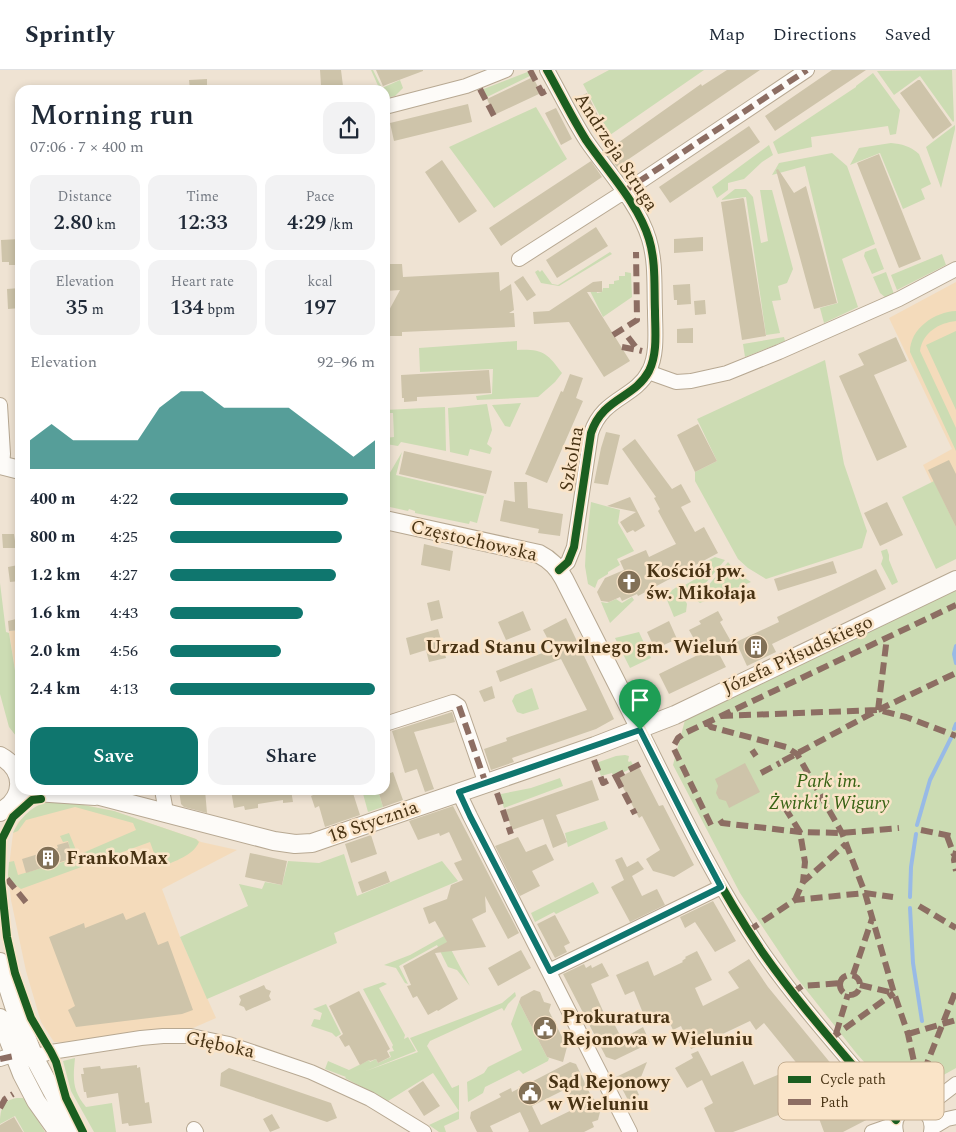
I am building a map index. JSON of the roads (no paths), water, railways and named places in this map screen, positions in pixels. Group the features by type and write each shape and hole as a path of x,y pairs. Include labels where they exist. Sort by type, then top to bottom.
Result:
{"main road":[{"path":"1,466 15,469"},
{"name":"Częstochowska","path":"390,521 539,554 559,570"},
{"path":"559,570 640,730"},
{"name":"Józefa Piłsudskiego","path":"640,730 956,580"},
{"name":"18 Stycznia","path":"110,795 164,813 274,841 303,844 322,840 640,730"},
{"path":"1,756 15,769"},
{"path":"0,812 8,807 16,795"},
{"name":"18 Stycznia","path":"15,799 21,795"},
{"path":"0,962 14,1006 34,1057 74,1132"},
{"path":"0,1018 7,1058 22,1074 33,1095 58,1132"}],"street":[{"path":"390,106 466,86 506,70"},
{"name":"Andrzeja Struga","path":"547,70 586,139 641,219 649,239 652,253 655,342 648,372"},
{"path":"519,259 807,70"},
{"path":"648,372 676,382 699,380 727,373 892,302 956,269"},
{"name":"Szkolna","path":"559,570 568,562 574,547 590,433 594,423 603,411 632,390 648,372"},
{"path":"0,405 3,454 1,466"},
{"path":"390,722 453,702 459,706 486,784"},
{"path":"640,730 721,887 748,931 779,975 850,1062"},
{"path":"459,792 550,971 625,1131"},
{"path":"163,795 166,806 164,813"},
{"path":"550,971 721,887"},
{"name":"Głęboka","path":"7,1058 34,1057 51,1052 163,1036 184,1035 212,1040 272,1057 318,1075 370,1100 424,1132"},
{"path":"944,1093 956,1084"},
{"path":"932,1130 947,1119 956,1118"},
{"path":"872,1132 896,1126"}],"waterway":[{"path":"956,646 954,654 956,663"},
{"path":"954,729 956,724"},
{"path":"917,825 930,780 951,738"},
{"path":"910,897 911,867 916,834"},
{"path":"910,908 913,963 922,1021"}],"place":[{"name":"Kościół pw. św. Mikołaja","path":"629,582"},
{"name":"Urzad Stanu Cywilnego gm. Wieluń","path":"756,647"},
{"name":"FrankoMax","path":"48,858"},
{"name":"Prokuratura Rejonowa w Wieluniu","path":"545,1028"},
{"name":"Sąd Rejonowy w Wieluniu","path":"530,1093"}],"park label":[{"name":"Park im. Żwirki i Wigury","path":"829,792"}]}
